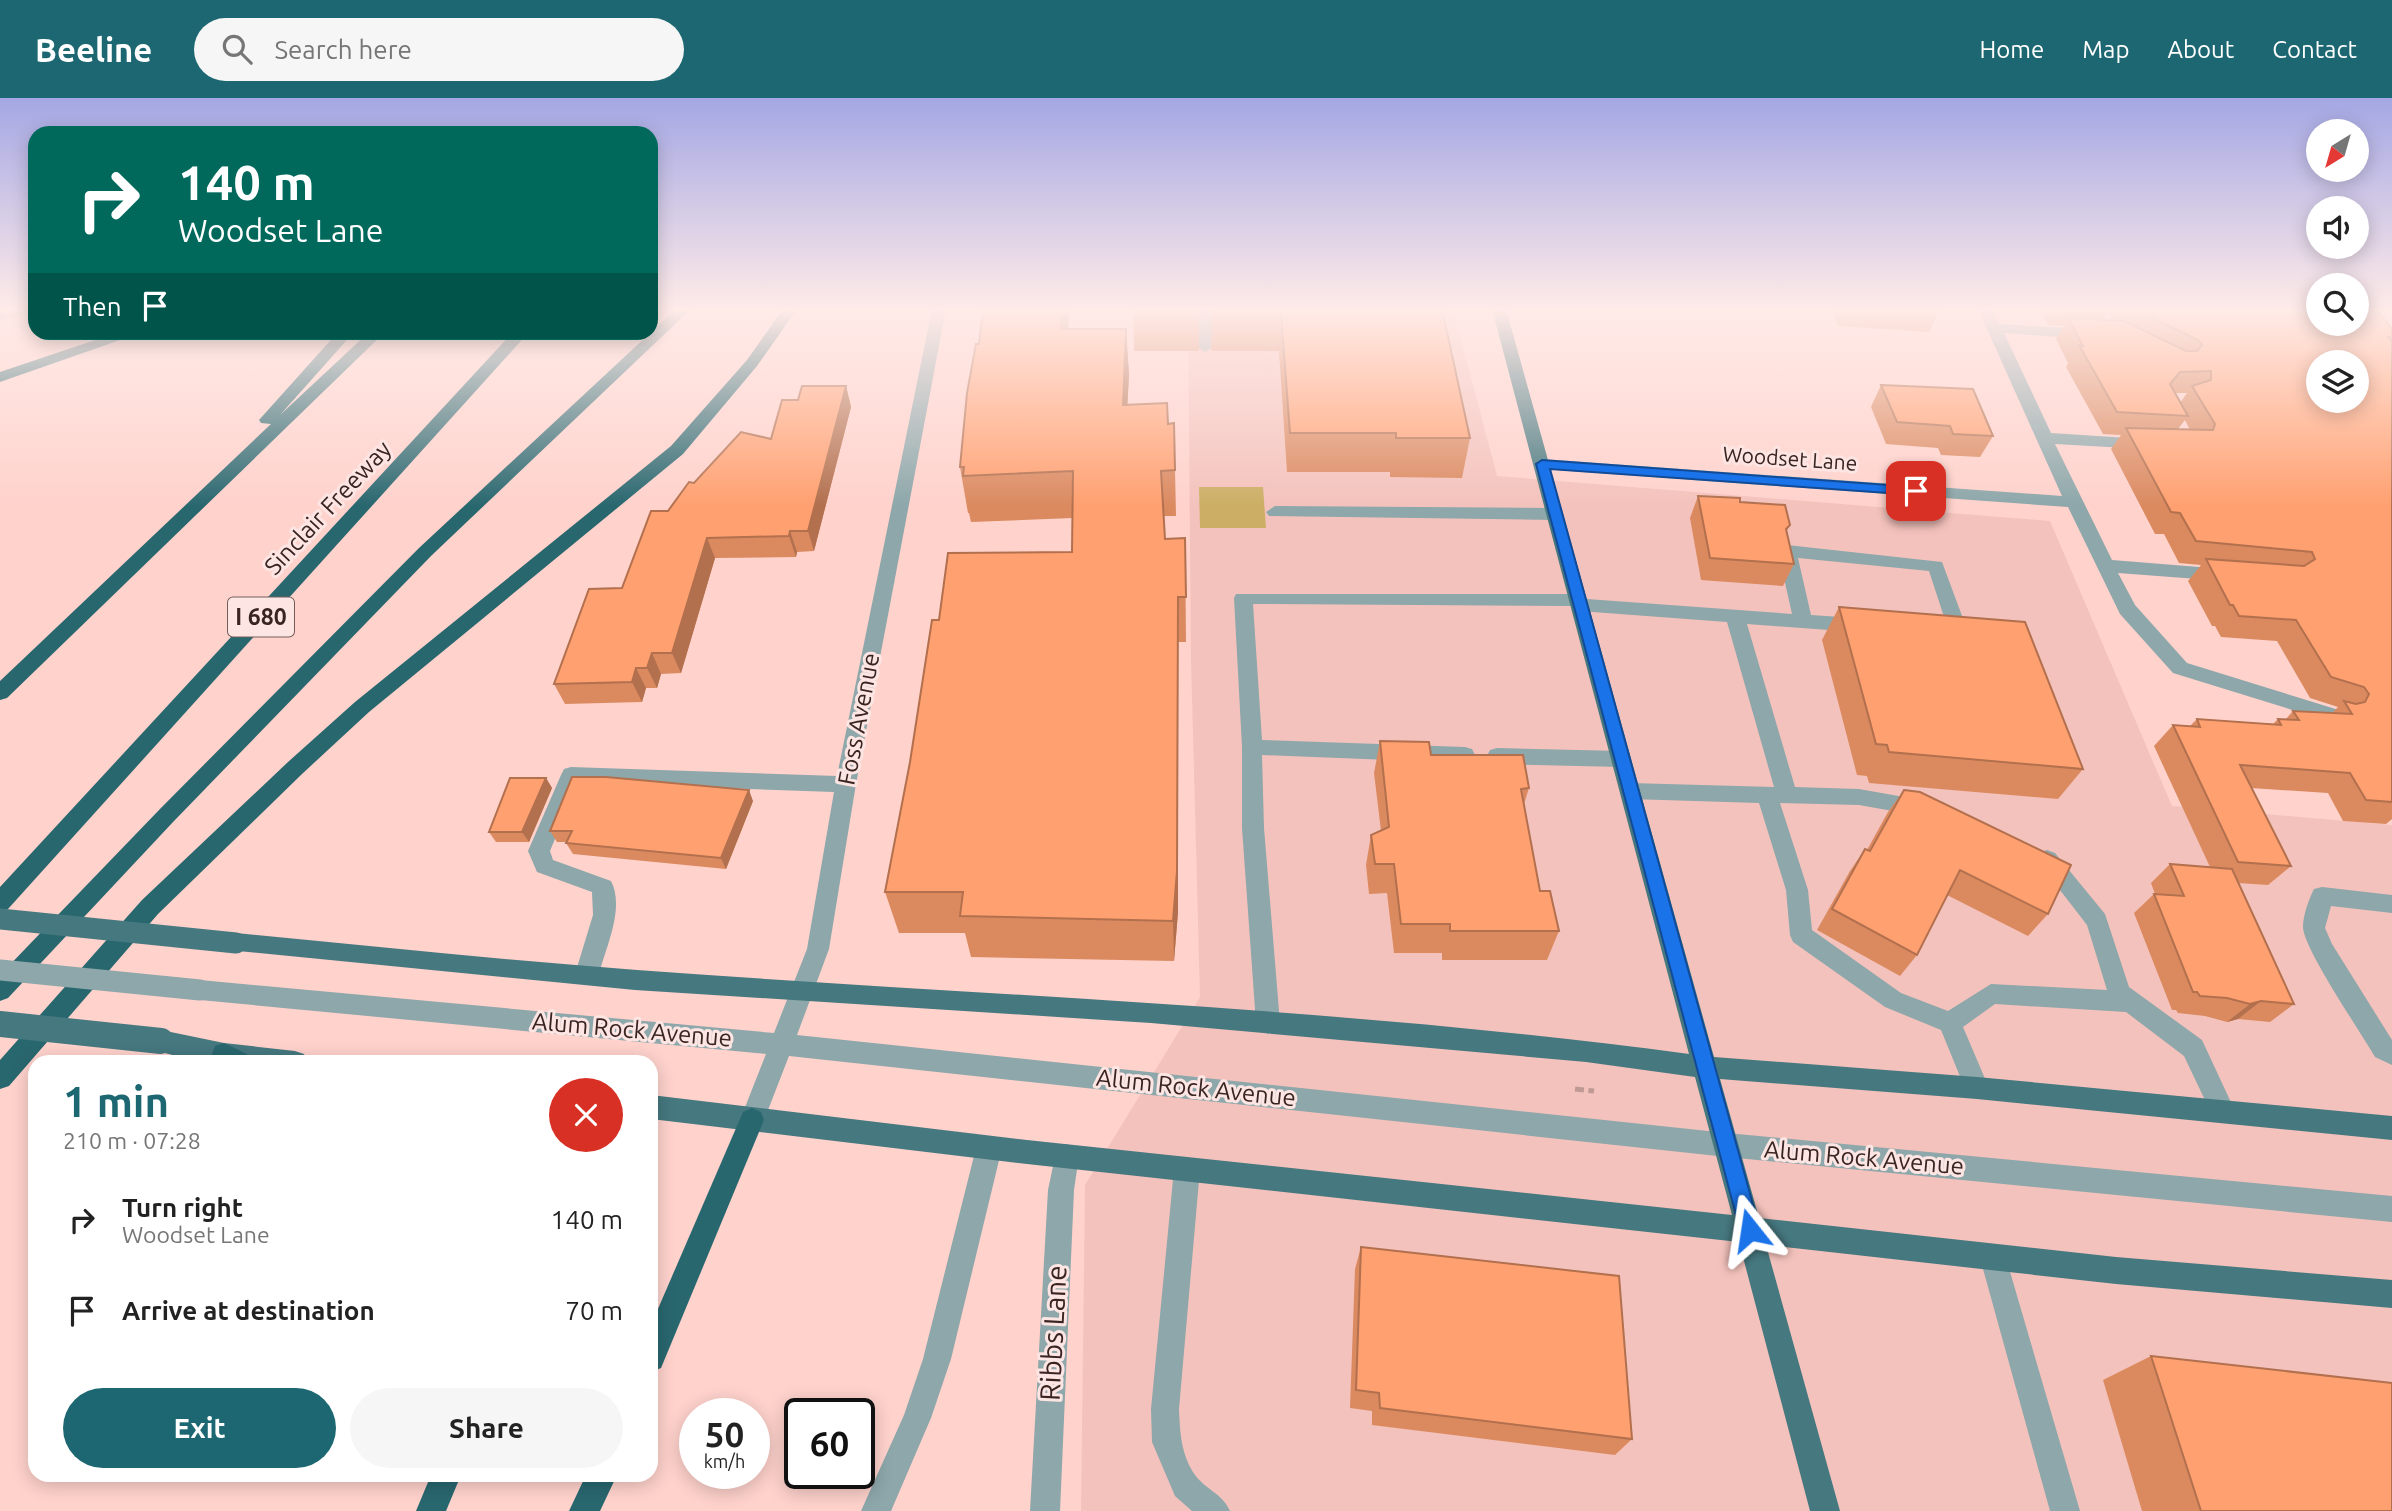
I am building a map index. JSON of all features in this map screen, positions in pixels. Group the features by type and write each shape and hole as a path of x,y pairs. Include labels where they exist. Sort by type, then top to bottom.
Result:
{"highway":[{"path":"152,545 308,375"},
{"path":"0,693 332,375"},
{"name":"Sinclair Freeway","path":"0,902 483,375"},
{"path":"0,991 176,805 425,552 614,375"},
{"path":"0,1078 150,906 295,768 381,692 677,450 742,375"},
{"path":"658,1341 752,1120"},
{"path":"431,1511 443,1482"},
{"path":"584,1511 598,1482"}],"main road":[{"path":"1517,375 1825,1511"},
{"name":"Alum Rock Avenue","path":"0,919 635,980 1268,1023 1586,1051 1705,1067 1977,1088 2392,1128"},
{"path":"0,1024 161,1041 219,1055"},
{"path":"658,1108 989,1148 2244,1285 2392,1294"}],"street":[{"name":"Foss Avenue","path":"752,1120 818,949 827,909 846,784 926,375"},
{"path":"2015,375 2127,609 2180,668 2335,716"},
{"path":"2044,438 2163,446"},
{"name":"Woodset Lane","path":"1542,464 2074,502"},
{"path":"1275,512 1554,514"},
{"path":"1803,621 1787,551 1936,566 1959,632 1933,631"},
{"path":"2105,566 2245,576"},
{"path":"1268,1023 1253,828 1252,747 1243,598 1578,603 1881,627"},
{"path":"1735,616 1797,890 1801,935 1893,1000 1950,1023 1977,1088"},
{"path":"1252,747 1357,753 1621,759"},
{"path":"587,974 604,915 603,887 545,866 539,851 571,775 846,784"},
{"path":"1630,791 1859,797 1936,812"},
{"path":"2033,849 2045,855 2097,921 2119,993 2193,1048 2223,1111"},
{"path":"2392,904 2322,896 2314,928 2323,949 2384,1049 2392,1054"},
{"name":"Alum Rock Avenue","path":"0,970 782,1044 1727,1145 2392,1209"},
{"path":"1950,1023 1991,994 2130,1002"},
{"path":"876,1511 917,1418 937,1359 989,1148"},
{"name":"Ribbs Lane","path":"1045,1511 1061,1190 1066,1156"},
{"path":"1187,1169 1165,1409 1166,1442 1185,1486 1216,1511"},
{"path":"1993,1258 2065,1511"}],"path":[{"path":"1575,1089 1594,1091"}],"shaded area":[{"path":"1189,375 1470,375 1497,476 2050,521 2172,806 2392,825 2392,1511 1081,1511 1085,1185 1200,997 1191,659"},
{"path":"1199,487 1263,487 1266,528 1200,528"}],"building":[{"path":"970,375 1124,375 1123,405 1167,403 1168,424 1174,423 1175,470 1161,471 1165,539 1185,538 1186,597 1178,597 1177,871 1173,921 960,916 963,892 885,892 910,762 932,620 939,620 948,553 1072,552 1073,471 963,476 964,467 960,467"},
{"path":"1286,375 1456,375 1470,438 1396,438 1396,433 1290,433"},
{"path":"2096,375 2178,375 2170,384 2188,416 2117,412"},
{"path":"2211,375 2306,375 2306,413 2369,413 2369,375 2392,375 2392,802 2366,800 2350,773 2240,765 2291,866 2238,862 2173,725 2200,727 2197,719 2281,725 2278,719 2299,720 2293,711 2352,714 2344,701 2356,704 2365,702 2369,694 2364,687 2331,677 2296,620 2239,616 2233,605 2230,605 2206,559 2304,566 2315,559 2312,552 2196,541 2180,513 2171,512 2126,428 2213,430 2215,424 2192,386 2211,380"},
{"path":"1881,385 1973,389 1993,436 1953,434 1950,426 1897,422"},
{"path":"802,386 846,386 808,531 790,531 789,536 707,538 672,653 652,653 647,668 636,668 632,682 554,684 589,589 622,588 651,511 668,511 689,482 694,483 741,432 771,439 782,400 798,400"},
{"path":"1698,496 1740,498 1740,502 1785,505 1790,525 1786,529 1794,564 1710,558"},
{"path":"1839,607 2025,622 2083,769 1889,752 1887,745 1876,744"},
{"path":"1380,741 1429,742 1431,755 1523,755 1529,788 1521,789 1540,891 1550,891 1559,931 1450,931 1450,924 1401,924 1394,864 1375,864 1371,835 1389,827"},
{"path":"572,777 606,777 749,790 721,858 566,843 572,831 550,831"},
{"path":"510,778 546,778 522,832 489,832"},
{"path":"1904,790 1920,792 2071,865 2048,914 1960,870 1917,955 1832,909 1865,849 1870,851"},
{"path":"2170,864 2232,869 2294,1004 2261,1001 2250,1004 2227,998 2200,996 2193,992 2154,894 2184,896"},
{"path":"1361,1247 1619,1276 1632,1439 1380,1408 1379,1393 1356,1390"},
{"path":"2151,1356 2392,1383 2392,1511 2201,1511"}],"route":[{"path":"1750,1230 1542,464 1916,491"}]}
